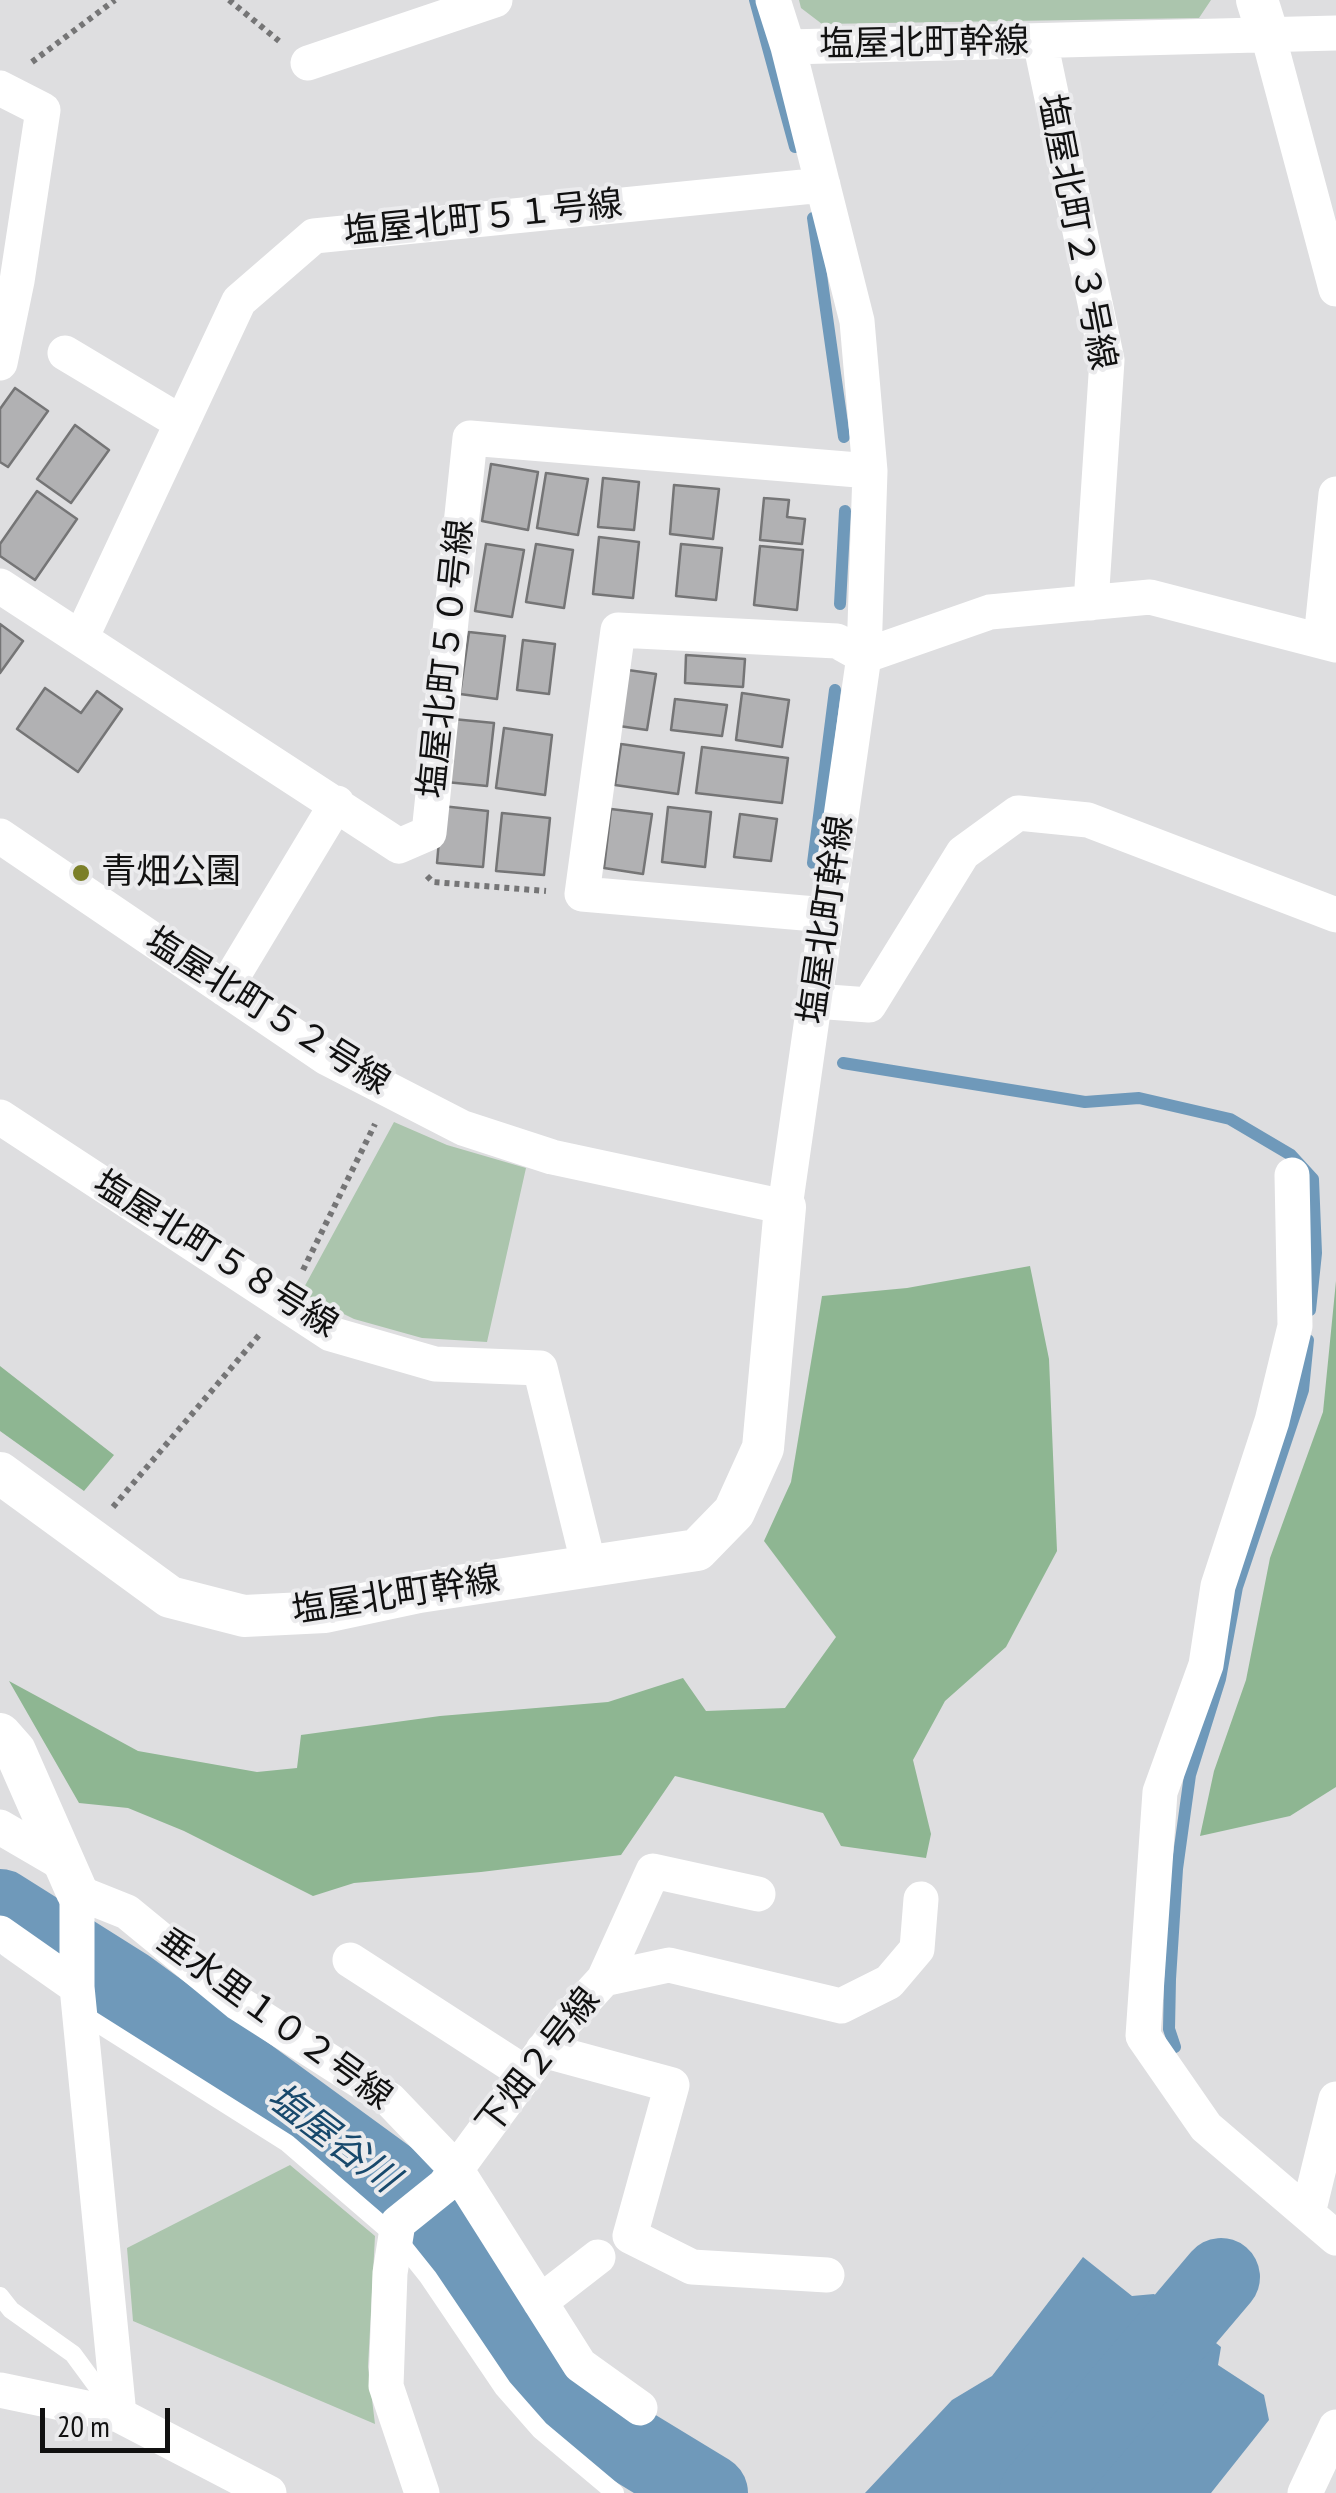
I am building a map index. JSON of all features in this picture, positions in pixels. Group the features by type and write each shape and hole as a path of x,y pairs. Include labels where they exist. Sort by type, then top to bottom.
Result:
{"street":[{"path":"308,64 496,0"},
{"path":"773,0 788,47"},
{"path":"1262,18 1336,289"},
{"name":"塩屋北町幹線","path":"0,1473 170,1597 244,1616 325,1612 419,1592 697,1550 734,1512 764,1448 786,1207 864,656 870,471 857,321 788,47 1040,41 1262,18 1336,33"},
{"name":"塩屋北町２３号線","path":"1040,41 1107,360 1091,603"},
{"path":"0,88 43,110 0,364"},
{"name":"塩屋北町５１号線","path":"81,638 239,301 314,236 822,185"},
{"path":"65,353 182,423"},
{"name":"塩屋北町５０号線","path":"0,586 399,846 429,834 470,438 870,471"},
{"path":"827,915 582,894 618,630 837,642 864,656 990,612 1150,597 1328,642 1336,494"},
{"path":"226,989 338,803"},
{"path":"815,1002 869,1006 963,853 1018,813 1088,820 1336,915"},
{"name":"塩屋北町５２号線","path":"0,836 327,1058 463,1128 552,1157 786,1207"},
{"name":"塩屋北町５８号線","path":"0,1116 331,1334 435,1364 540,1368 588,1566"},
{"path":"1292,1175 1295,1326 1272,1421 1218,1586 1206,1665 1160,1792 1143,2036 1206,2127 1336,2238"},
{"path":"0,1734 15,1751 71,1879 118,2415"},
{"name":"垂水里１０２号線","path":"0,1827 71,1879 127,1912 238,2003 390,2100 540,2302 580,2365 640,2408"},
{"path":"604,1978 653,1871 758,1894"},
{"name":"下畑２号線","path":"397,2230 450,2178 534,2062 604,1978 669,1965 841,2006 889,1982 917,1949 922,1899"},
{"path":"0,1932 79,2000"},
{"path":"350,1960 534,2062 672,2086 630,2236 692,2268 827,2275"},
{"path":"1308,2213 1336,2099"},
{"path":"397,2230 390,2274 386,2386 422,2493"},
{"path":"540,2302 598,2256"},
{"path":"0,2390 118,2415 268,2493"},
{"path":"1305,2493 1336,2427"}],"lane":[{"path":"79,2000 287,2143 397,2230 502,2388 540,2430 615,2493"},
{"path":"0,2296 11,2310 73,2354 118,2415"}],"path":[{"path":"29,64 115,0"},
{"path":"229,0 308,64"},
{"path":"399,846 433,882 582,894"}],"green space":[{"path":"799,0 1211,0 1199,18 822,24 801,8"},
{"path":"394,1122 447,1145 526,1168 487,1342 422,1338 354,1319 301,1293"},
{"path":"1030,1266 1049,1359 1057,1551 1006,1647 945,1701 913,1760 931,1834 926,1858 841,1846 823,1813 675,1776 621,1855 354,1883 313,1896 184,1831 128,1808 79,1803 9,1681 138,1751 257,1772 297,1768 301,1735 440,1716 608,1702 683,1678 706,1711 785,1708 836,1637 764,1541 791,1482 822,1296 907,1288"},
{"path":"1336,1281 1336,1787 1290,1816 1200,1836 1214,1771 1246,1680 1270,1558 1323,1412"},
{"path":"0,1366 114,1455 84,1491 0,1431"},
{"path":"290,2165 375,2236 368,2367 375,2424 133,2321 127,2248"}],"water":[{"path":"1083,2257 1132,2296 1154,2294 1221,2347 1218,2365 1264,2395 1269,2420 1211,2493 865,2493 952,2400 992,2376"}],"building":[{"path":"15,388 48,411 8,467 0,462 0,409"},
{"path":"75,425 109,450 71,503 37,479"},
{"path":"491,464 538,472 528,530 482,521"},
{"path":"546,473 588,479 578,535 537,528"},
{"path":"603,478 639,482 634,530 598,527"},
{"path":"674,485 719,489 713,539 670,534"},
{"path":"37,491 77,519 35,580 0,556 0,544"},
{"path":"764,498 789,500 787,517 805,519 802,544 760,540"},
{"path":"599,537 639,542 633,598 593,594"},
{"path":"486,544 524,550 512,617 475,611"},
{"path":"536,544 573,550 564,608 526,602"},
{"path":"681,544 722,548 716,600 676,596"},
{"path":"760,546 803,550 797,610 754,605"},
{"path":"0,624 23,641 0,673"},
{"path":"469,632 505,636 497,699 460,694"},
{"path":"523,640 555,644 549,694 517,690"},
{"path":"686,655 745,659 743,687 685,683"},
{"path":"621,669 656,674 647,730 612,725"},
{"path":"45,688 81,713 97,691 122,709 78,772 17,729"},
{"path":"742,693 789,700 782,747 736,740"},
{"path":"675,699 727,705 722,736 671,730"},
{"path":"453,719 494,723 487,786 446,782"},
{"path":"504,728 552,735 545,795 496,788"},
{"path":"621,744 684,753 678,794 615,785"},
{"path":"702,747 788,758 782,803 696,793"},
{"path":"442,806 488,811 483,867 437,863"},
{"path":"668,807 711,812 705,867 662,862"},
{"path":"611,809 652,814 643,874 604,868"},
{"path":"502,813 550,818 544,875 496,871"},
{"path":"740,814 777,819 771,861 734,857"}],"waterway":[{"path":"755,0 795,147"},
{"path":"813,218 844,437"},
{"path":"840,604 845,511"},
{"path":"813,863 835,690"},
{"path":"843,1063 1085,1102 1139,1098 1230,1119 1291,1155 1313,1179 1316,1253 1310,1310"},
{"path":"1175,2047 1169,2029 1170,1979 1177,1869 1190,1775 1220,1679 1237,1587 1303,1390 1308,1340"},
{"name":"塩屋谷川","path":"0,1908 127,1988 405,2191 486,2303 584,2417 709,2493"},
{"path":"1038,2493 1221,2277"}],"place":[{"name":"青畑公園","path":"81,873"}]}
